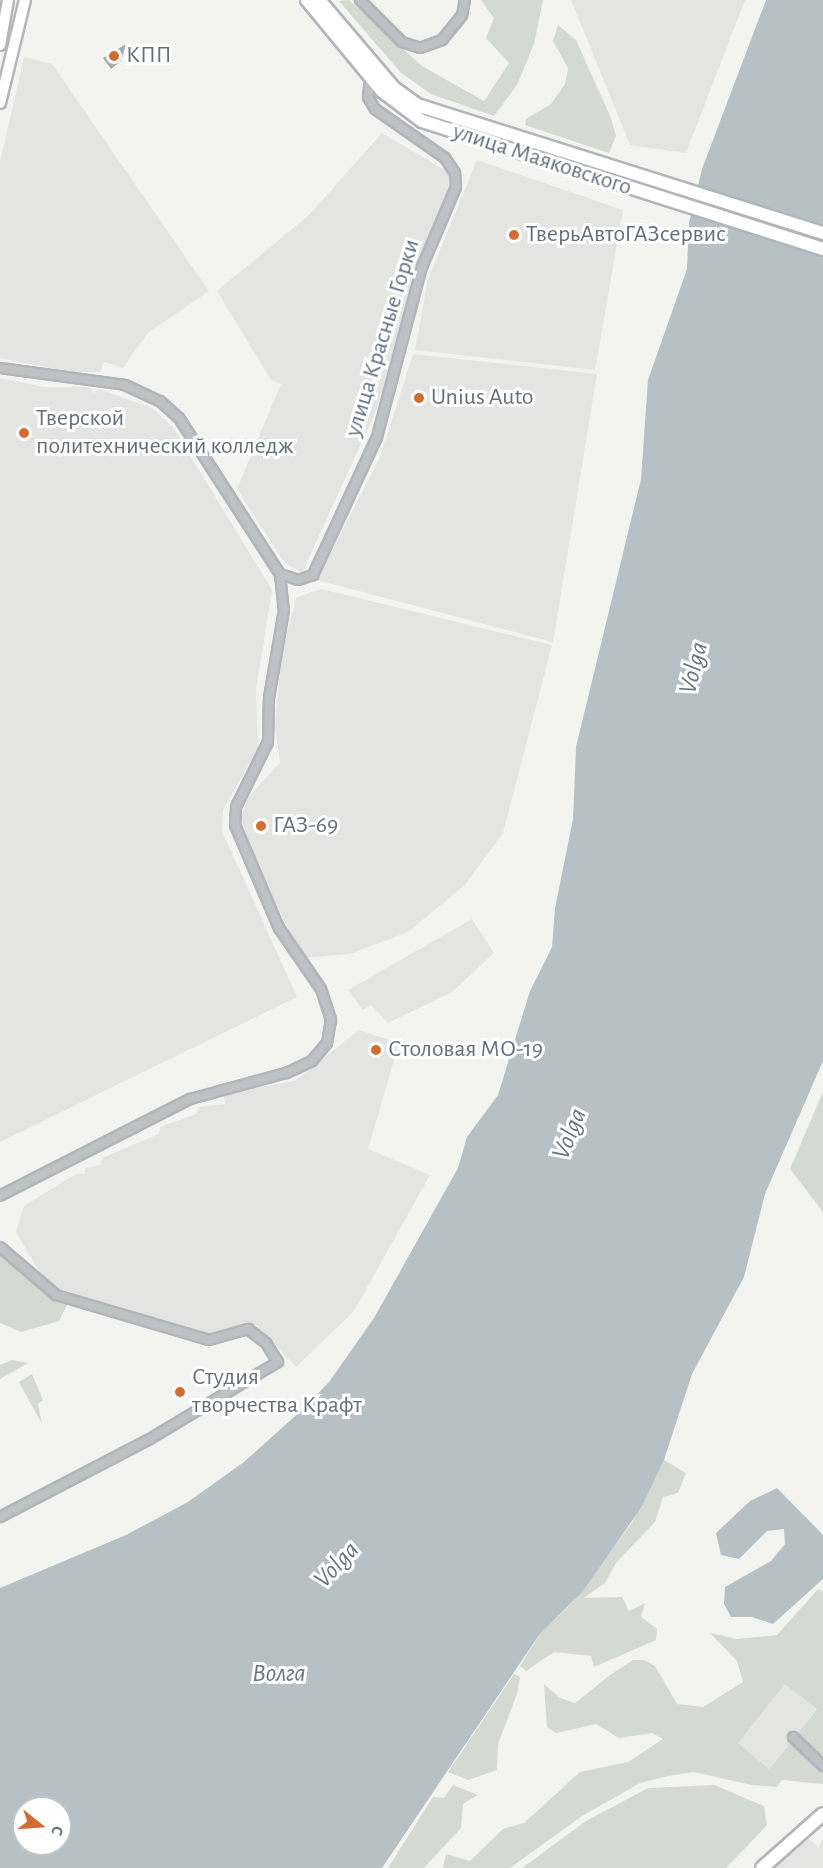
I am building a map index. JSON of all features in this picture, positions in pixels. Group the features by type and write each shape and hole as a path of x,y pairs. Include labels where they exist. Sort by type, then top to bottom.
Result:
{"main road":[{"name":"улица Маяковского","path":"307,0 370,77 396,104 823,249"},
{"name":"улица Маяковского","path":"319,0 394,87 424,115 823,233"},
{"path":"762,1868 823,1814"}],"street":[{"path":"360,0 411,46 430,47 442,40 462,15 465,0"},
{"path":"0,104 26,1"},
{"path":"0,45 7,2"},
{"name":"улица Красные Горки","path":"280,574 298,580 313,574 377,437 401,361 422,267 456,187 455,173 445,158 375,109 368,97 370,77"},
{"path":"0,368 125,385 160,401 179,418 280,574 284,609 269,698 268,742 236,807 235,825 279,928 316,982 328,1004 331,1028 323,1050 312,1061 286,1073 190,1099 0,1196"},
{"path":"0,1247 56,1295 209,1340 248,1329 266,1343 278,1362 148,1440 0,1517"},
{"path":"793,1737 823,1766"}],"shaded area":[{"path":"349,0 422,66 484,101 509,63 486,38 494,18 481,0 543,0 534,44 517,85 494,116 431,94 401,73 339,1"},
{"path":"571,0 745,0 686,153 630,145"},
{"path":"558,25 576,40 611,118 616,136 609,153 525,125 526,119 551,104 565,84 568,68 553,41"},
{"path":"24,57 52,64 209,291 148,333 123,368 104,362 100,372 71,372 0,358 0,162"},
{"path":"382,133 450,173 446,197 413,271 391,378 302,573 284,562 237,489 281,384 271,380 217,291 309,215"},
{"path":"477,160 623,210 595,370 415,350 428,279"},
{"path":"413,354 597,374 553,642 317,580 380,457"},
{"path":"0,378 44,387 89,387 94,393 99,389 152,408 173,427 272,590 256,689 258,748 223,810 222,831 297,997 0,1142"},
{"path":"321,589 552,645 503,833 464,886 408,932 350,954 302,958 238,825 248,798 280,762 275,728 281,657 296,598"},
{"path":"472,919 494,953 452,992 388,1023 371,1005 363,1010 348,990"},
{"path":"359,1030 399,1043 368,1149 430,1175 354,1311 296,1367 256,1325 247,1322 208,1336 47,1285 16,1232 24,1206 76,1174 85,1174 85,1168 101,1165 102,1158 159,1134 160,1127 196,1114 199,1107 225,1104 224,1093 295,1081"},
{"path":"823,1092 823,1212 790,1169"},
{"path":"0,1251 42,1290 69,1301 59,1321 21,1332 0,1323"},
{"path":"12,1360 28,1363 0,1379 0,1365"},
{"path":"32,1374 43,1400 38,1404 42,1424 19,1382"},
{"path":"664,1460 686,1473 678,1493 663,1497 655,1522 616,1563 605,1583 584,1598 622,1597 629,1611 645,1603 641,1617 657,1629 656,1640 594,1667 591,1656 554,1652 526,1671 520,1666 539,1635 572,1603 632,1523"},
{"path":"818,1589 823,1591 823,1784 782,1780 777,1787 752,1785 694,1772 668,1776 640,1783 582,1816 510,1868 443,1868 446,1854 470,1861 503,1829 524,1823 580,1772 628,1762 663,1739 652,1733 619,1738 596,1724 556,1733 547,1727 544,1684 560,1698 575,1703 633,1660 644,1660 655,1666 677,1704 703,1707 743,1682 737,1661 710,1633 737,1639 777,1635","holes":["785,1684 817,1709 769,1769 738,1743"]},
{"path":"514,1674 520,1677 517,1694 498,1744 497,1770 468,1780 448,1772"},
{"path":"785,1683 817,1709 768,1769 737,1743"},
{"path":"453,1785 478,1795 463,1804 461,1828 424,1868 388,1868 433,1797 444,1798"},
{"path":"714,1785 764,1806 767,1825 726,1868 522,1868 586,1821 648,1788"},
{"path":"809,1839 818,1847 823,1839 823,1868 775,1868"}],"water":[{"name":"Волга","path":"766,0 823,0 823,1061 765,1194 744,1277 692,1374 664,1460 641,1508 583,1591 539,1635 382,1868 0,1868 0,1588 126,1535 188,1502 244,1462 303,1409 329,1382 374,1318 458,1168 467,1137 498,1095 530,991 552,947 555,908 573,819 576,747 641,479 648,380 687,269 689,223 702,169"},
{"path":"777,1488 823,1535 823,1579 773,1624 752,1617 731,1617 724,1604 725,1587 771,1561 785,1544 784,1529 767,1531 739,1559 721,1555 716,1533 750,1501"}],"pier":[{"path":"695,185 823,224 814,253 686,214"}],"building":[{"name":"КПП","path":"126,44 121,61 111,69 103,58"}],"place":[{"name":"КПП","path":"114,56"},
{"name":"ТверьАвтоГАЗсервис","path":"514,235"},
{"name":"Unius Auto","path":"419,398"},
{"name":"Тверской политехнический колледж","path":"24,433"},
{"name":"ГАЗ-69","path":"261,826"},
{"name":"Столовая МО-19","path":"376,1050"},
{"name":"Студия творчества Крафт","path":"180,1392"}],"water label":[{"name":"Volga","path":"694,668"},
{"name":"Volga","path":"570,1134"},
{"name":"Volga","path":"337,1565"}]}
